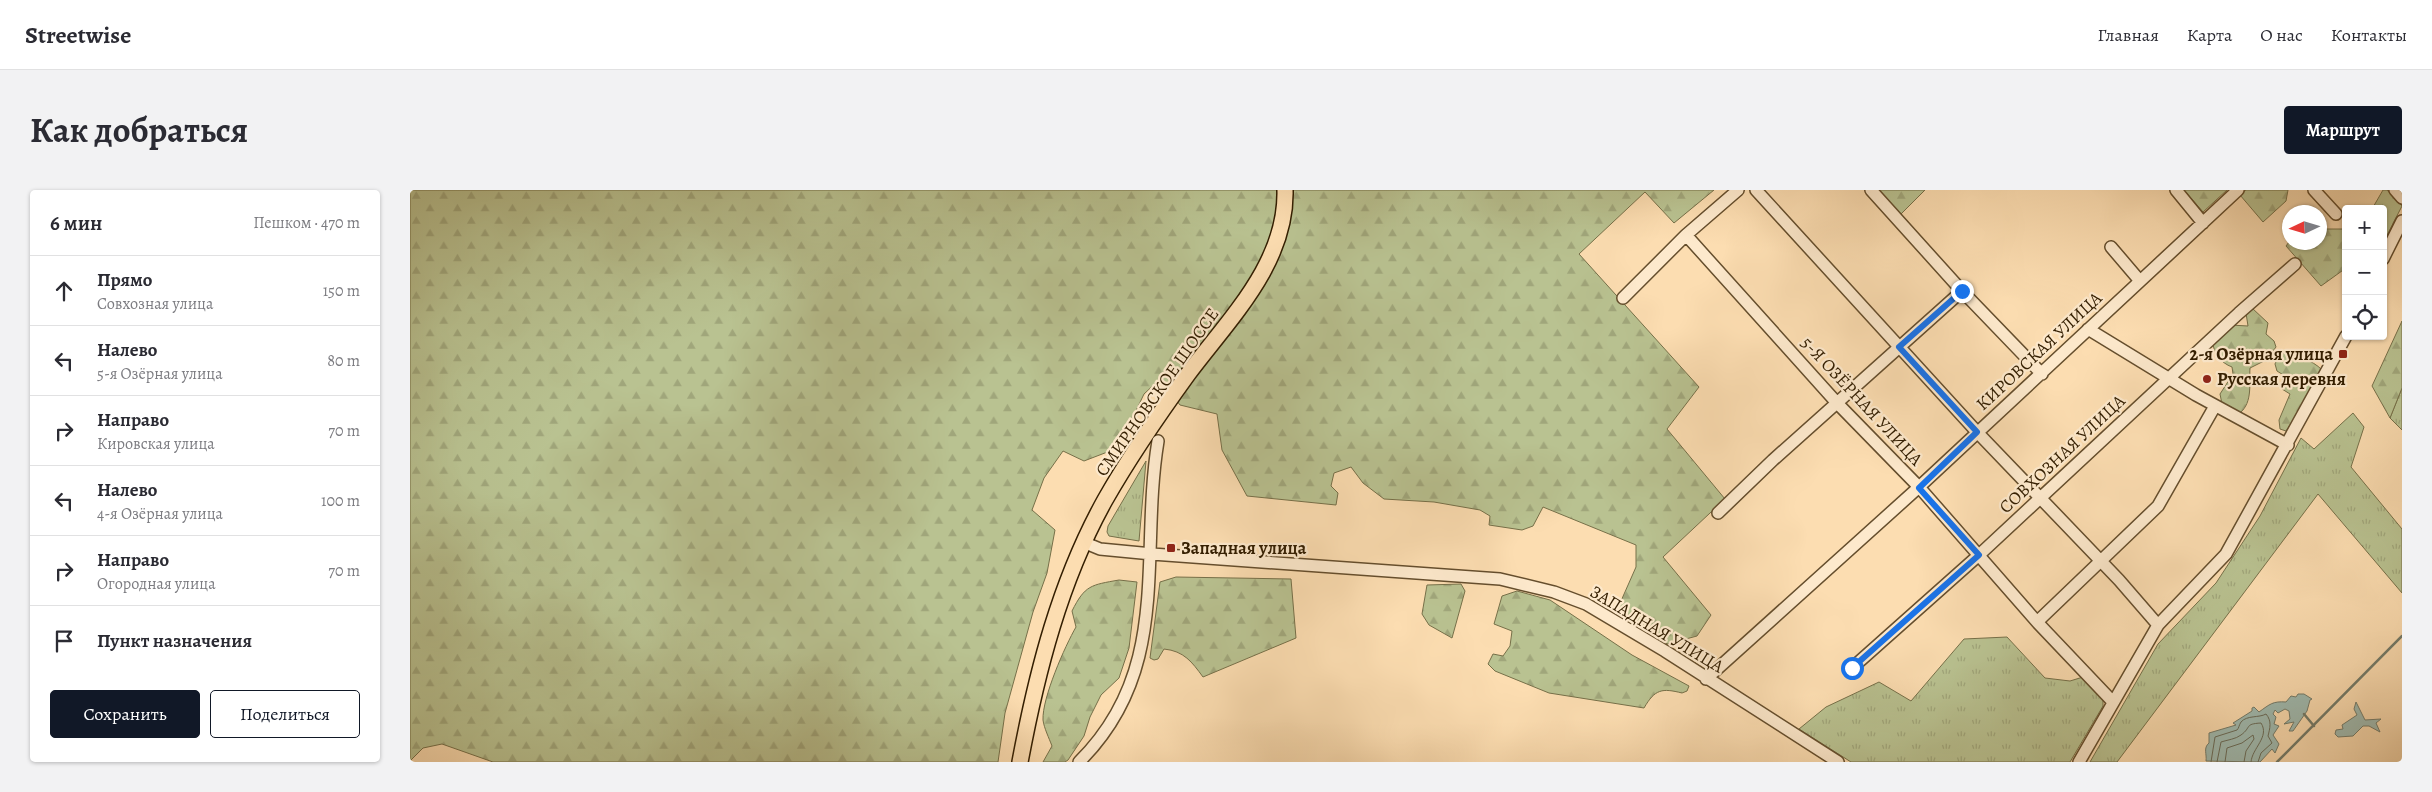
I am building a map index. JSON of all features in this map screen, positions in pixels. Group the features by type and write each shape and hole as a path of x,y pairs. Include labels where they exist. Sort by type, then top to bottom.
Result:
{"main road":[{"name":"СМИРНОВСКОЕ ШОССЕ","path":"1020,762 1030,710 1052,626 1083,542 1117,480 1145,436 1189,373 1243,302 1266,266 1280,235 1286,206 1285,190"}],"street":[{"path":"1623,298 1686,235 1738,190"},
{"path":"1756,190 1977,432 2158,625"},
{"path":"1871,190 1962,291 2042,374"},
{"path":"2176,190 2203,223"},
{"name":"КИРОВСКАЯ УЛИЦА","path":"1706,678 1919,488 2238,190"},
{"path":"2314,190 2336,214"},
{"path":"2395,190 2402,198"},
{"path":"2387,251 2402,220"},
{"name":"5-Я ОЗЁРНАЯ УЛИЦА","path":"1686,235 1837,403 1919,488 2037,622 2113,702"},
{"path":"2110,247 2140,281"},
{"name":"СОВХОЗНАЯ УЛИЦА","path":"1852,668 1979,555 2238,313 2294,264"},
{"path":"1718,513 1962,291"},
{"path":"2088,329 2215,406 2288,445"},
{"path":"2079,762 2158,625 2226,554 2288,445 2344,340"},
{"path":"2037,622 2160,504 2215,406"},
{"name":"СМИРНОВСКОЕ ШОССЕ","path":"1080,762 1098,742 1117,712 1138,663 1147,622 1152,554 1153,470 1158,441"},
{"name":"ЗАПАДНАЯ УЛИЦА","path":"1083,542 1100,549 1500,579 1536,586 1586,604 1665,650 1838,762"}],"green space":[{"path":"410,190 1714,190 1674,223 1645,192 1579,254 1699,387 1667,429 1725,499 1663,557 1711,615 1697,636 1667,644 1617,610 1636,567 1636,545 1543,507 1533,526 1522,530 1489,525 1490,516 1480,510 1434,502 1384,499 1363,483 1351,467 1334,473 1331,486 1338,493 1336,505 1247,496 1222,450 1217,414 1180,405 1160,379 1144,394 1132,419 1110,451 1084,461 1063,451 1044,478 1032,510 1055,530 1047,573 1033,612 1005,713 998,762 493,762 442,744 423,748 410,761"},
{"path":"1876,190 1925,190 1899,216"},
{"path":"2184,190 2227,190 2203,212"},
{"path":"2246,190 2288,190 2286,201 2263,222 2240,195"},
{"path":"2383,190 2387,190 2402,206 2387,235 2387,205 2374,205"},
{"path":"2327,229 2342,229 2342,271 2321,286 2290,250 2327,250"},
{"path":"2252,308 2268,323 2266,334 2274,341 2276,347 2266,360 2250,368 2249,398 2240,413 2222,404 2220,394 2233,374 2232,367 2218,357 2214,350 2213,342 2230,325 2248,326 2246,313"},
{"path":"2402,321 2402,388 2390,418 2372,386"},
{"path":"2279,353 2302,358 2322,370 2303,406 2286,431 2280,429 2279,420 2290,394 2282,389 2280,385 2285,376 2277,371 2275,364"},
{"path":"2402,388 2402,430 2390,418"},
{"path":"2353,413 2364,427 2351,467 2402,529 2402,593 2318,494 2117,762 2090,762 2158,644 2216,583 2260,516 2301,438 2314,449"},
{"path":"1146,461 1139,541 1109,536 1107,532 1108,526"},
{"path":"1176,577 1291,579 1296,638 1203,677 1191,662 1177,652 1164,649 1158,659 1150,658 1160,582"},
{"path":"1119,580 1137,582 1129,648 1119,678 1101,695 1090,717 1084,736 1068,760 1065,762 1043,762 1052,746 1043,720 1046,699 1055,672 1076,627 1072,611 1085,591 1095,585"},
{"path":"1461,584 1465,591 1452,638 1429,625 1422,614 1427,585"},
{"path":"1517,591 1550,600 1632,655 1689,686 1687,691 1682,693 1660,692 1652,697 1644,708 1549,693 1495,671 1488,664 1493,654 1503,656 1510,646 1512,631 1494,624 1502,596"},
{"path":"2007,637 2045,678 2070,681 2083,677 2103,697 2103,706 2070,762 1851,762 1799,729 1826,707 1879,682 1911,701 1964,639"}],"water":[{"path":"2298,694 2304,694 2312,699 2307,711 2293,731 2289,731 2294,722 2284,724 2290,719 2289,711 2285,709 2278,713 2275,710 2273,714 2276,717 2274,724 2279,726 2273,735 2279,744 2275,753 2272,749 2260,762 2206,761 2209,733 2236,725 2233,723 2252,711 2254,707 2259,712 2272,704 2286,702 2291,696 2296,697"},
{"path":"2356,702 2365,720 2381,719 2376,723 2380,732 2369,726 2363,726 2353,736 2338,737 2335,734 2336,730 2343,729 2342,725 2357,715 2354,709"}],"waterway":[{"path":"2277,762 2402,636"},
{"path":"2304,714 2314,726"}],"place":[{"name":"2-я Озёрная улица","path":"2343,354"},
{"name":"Русская деревня","path":"2207,379"},
{"name":"Западная улица","path":"1171,548"}],"route":[{"path":"1852,668 1979,555 1919,488 1977,432 1899,347 1962,291"}]}
